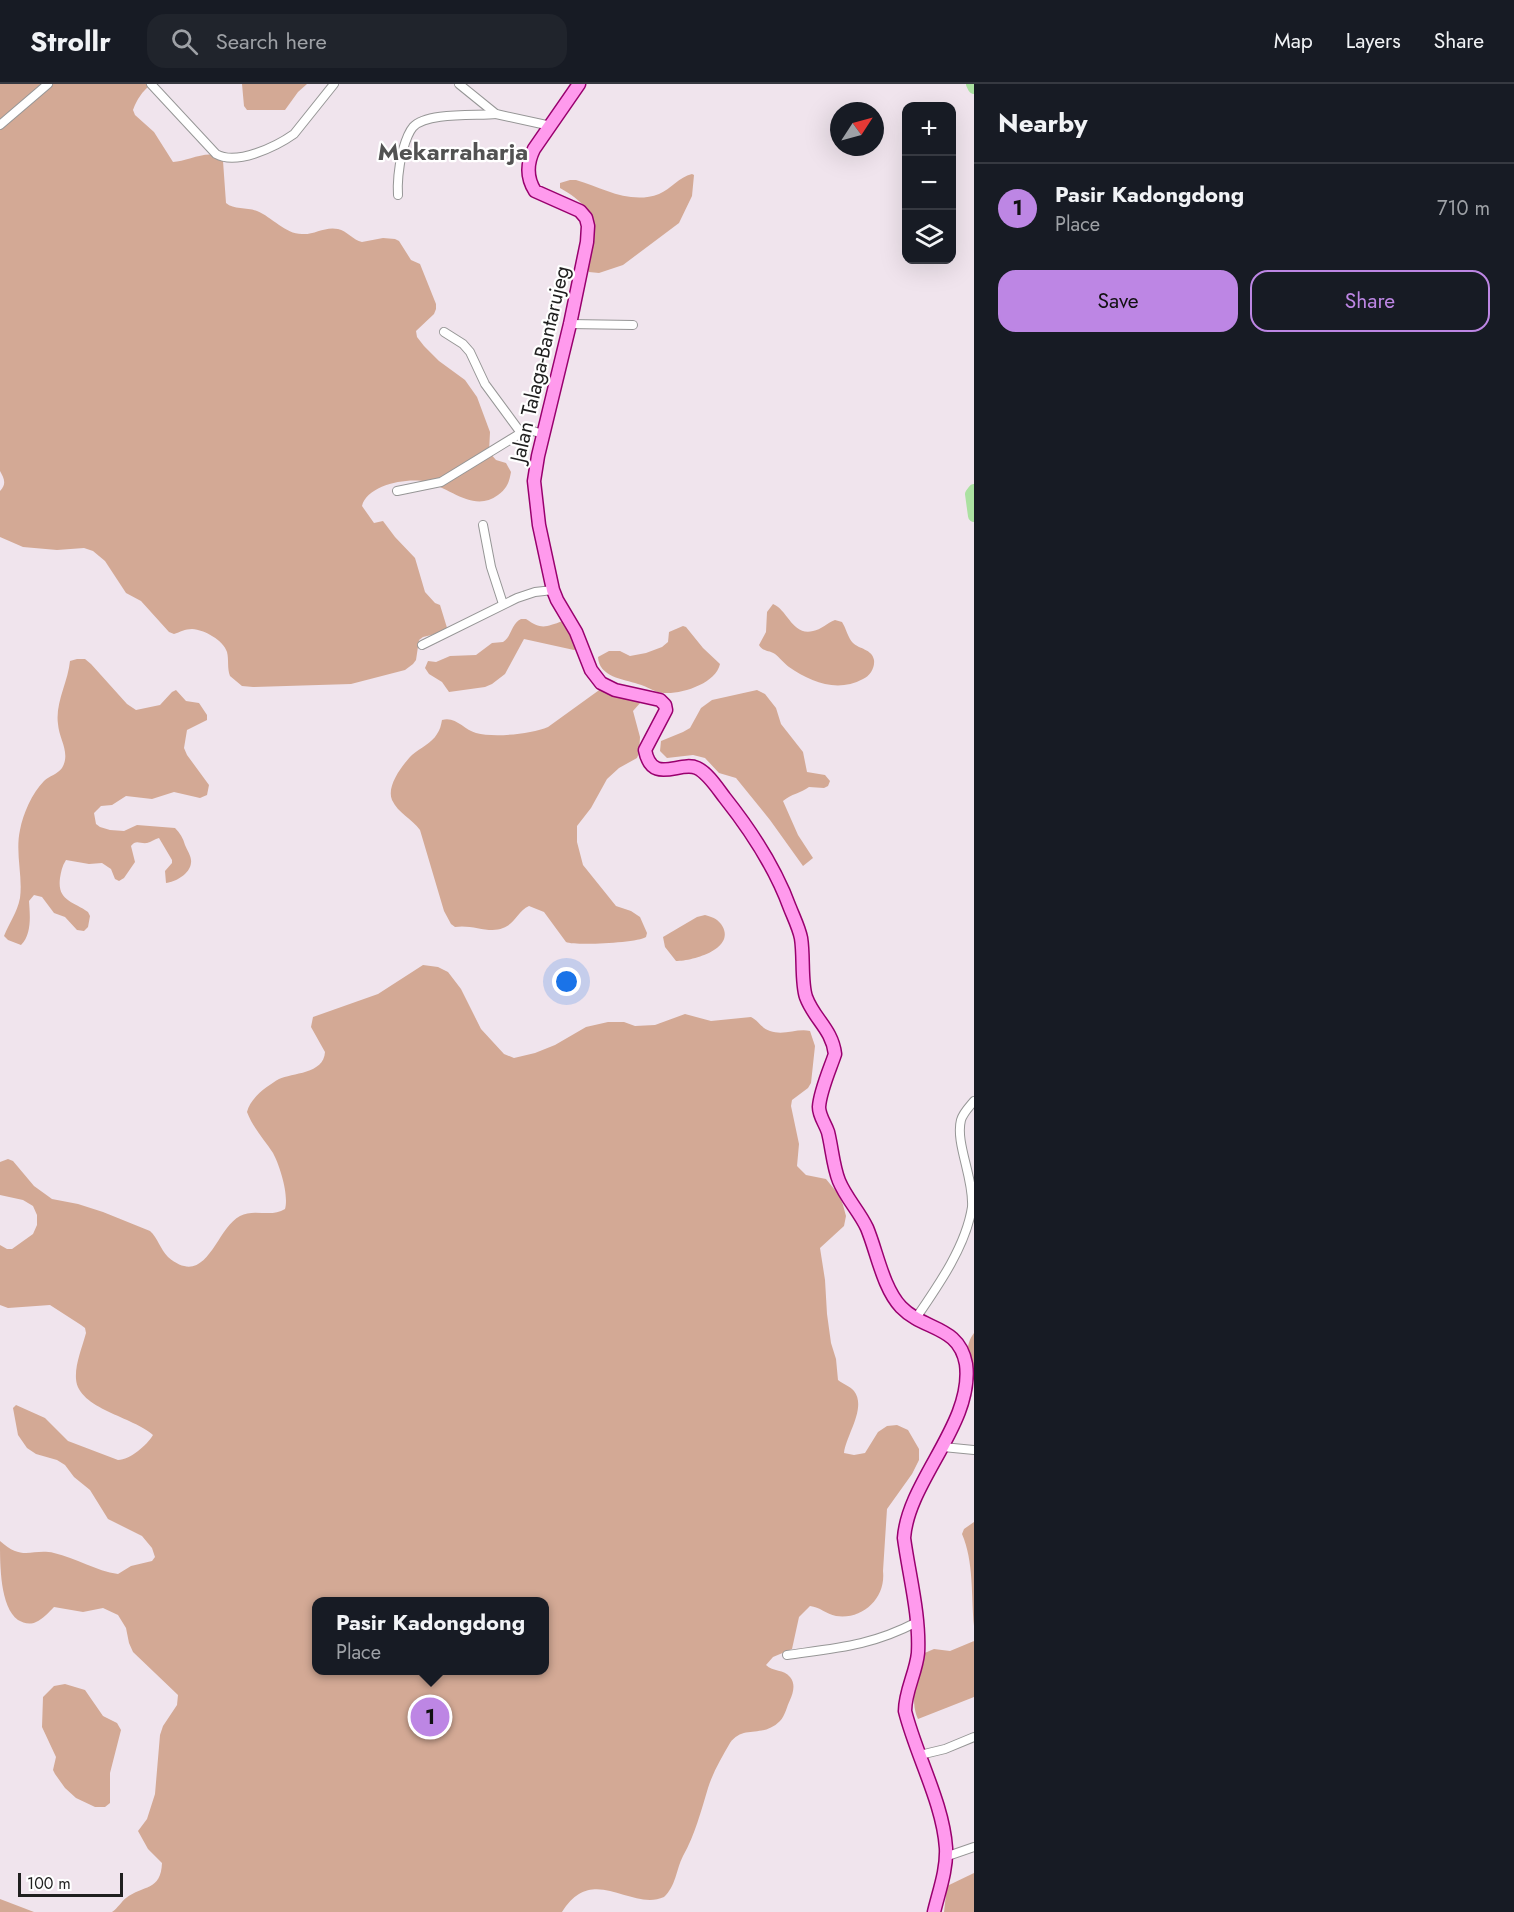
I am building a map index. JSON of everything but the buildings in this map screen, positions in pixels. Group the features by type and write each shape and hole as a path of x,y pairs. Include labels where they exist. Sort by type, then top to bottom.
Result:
{"main road":[{"name":"Jalan Talaga-Bantarujeg","path":"579,84 534,149 530,157 528,173 535,191 580,211 588,222 587,242 570,324 534,481 539,525 553,590 576,632 591,670 601,683 615,690 660,700 665,705 666,710 645,750 649,761 664,770 691,766 701,770 762,848 776,873 801,937 806,996 829,1032 834,1047 835,1054 819,1108 828,1132 839,1181 862,1218 878,1263 895,1299 901,1307 916,1318 954,1338 962,1348 966,1365 965,1393 960,1410 912,1505 905,1528 917,1622 917,1661 905,1700 905,1711 943,1832 945,1857 943,1878 934,1912"}],"street":[{"path":"0,125 48,84"},
{"path":"151,84 216,154 224,158 231,158 260,152 294,134 334,84"},
{"path":"459,84 496,114"},
{"path":"398,195 399,164 406,137 420,121 446,116 496,114 551,126"},
{"path":"570,324 633,324"},
{"path":"444,332 463,344 470,352 484,384 521,433"},
{"path":"397,491 441,483 521,433 533,431 543,434"},
{"path":"483,525 491,567 503,604"},
{"path":"422,645 503,604 535,592 553,590"},
{"path":"916,1318 943,1279 967,1226 972,1208 974,1193 960,1128 961,1118 974,1101"},
{"path":"943,1447 974,1450"},
{"path":"787,1655 858,1646 890,1635 917,1622"},
{"path":"920,1755 945,1749 974,1737"},
{"path":"945,1857 974,1847"}],"shaded area":[{"path":"0,84 151,84 136,102 133,110 135,115 154,132 173,162 207,155 219,157 223,161 226,203 237,208 257,211 296,233 306,234 333,228 362,242 383,238 395,239 399,241 411,260 420,264 436,309 434,314 416,331 417,337 439,361 465,380 477,397 490,432 489,452 496,460 506,463 511,472 506,488 489,500 462,498 436,485 419,481 389,484 365,499 362,506 374,523 383,521 415,558 425,592 440,605 448,631 419,640 416,660 405,670 351,684 242,686 230,676 227,652 218,640 192,629 174,634 169,632 141,601 126,593 105,561 93,551 84,548 57,550 23,547 0,537 0,491 4,479 0,471"},
{"path":"242,84 307,84 285,110 247,110 244,106"},
{"path":"692,174 694,175 692,196 679,223 623,265 599,273 589,272 586,261 589,228 587,213 579,201 560,188 560,183 576,180 627,197 638,198 659,194"},
{"path":"773,604 783,611 795,626 806,632 819,629 835,620 842,622 853,643 873,656 874,666 870,674 866,678 844,685 825,684 797,672 775,654 762,649 759,645 766,632 767,612"},
{"path":"521,619 544,626 563,621 577,649 524,639 505,674 492,684 449,692 442,682 429,674 425,668 428,661 436,662 450,656 476,655 492,643 503,642"},
{"path":"683,626 720,664 712,677 698,686 681,692 661,693 619,679 607,673 599,664 598,657 609,651 620,651 630,656 662,647 668,642 669,632"},
{"path":"85,659 91,664 127,704 136,710 160,705 176,690 186,701 199,703 207,715 207,720 187,730 184,748 209,785 207,795 200,798 174,792 152,799 126,796 112,805 101,806 94,813 96,824 110,830 124,831 137,825 175,828 190,856 191,863 188,871 178,879 166,883 165,871 172,860 159,838 147,843 136,842 131,846 135,862 124,878 119,881 115,879 111,869 102,863 89,864 66,860 60,878 61,891 67,900 88,912 90,916 88,927 84,931 77,930 65,917 54,913 42,897 34,895 29,901 29,930 21,945 4,936 20,898 18,847 20,830 36,791 44,781 62,768 64,762 65,751 58,724 58,708 70,661"},
{"path":"602,688 641,702 633,711 640,737 639,753 637,758 619,768 607,779 591,808 577,826 577,842 583,865 616,906 640,917 647,933 646,937 606,943 566,942 544,912 529,906 511,924 498,930 455,927 444,911 420,830 392,800 391,788 400,770 412,755 435,737 442,720 452,720 476,733 502,735 532,732 548,727"},
{"path":"757,690 765,694 776,708 781,724 803,752 807,772 825,775 830,781 824,788 809,787 783,801 798,835 813,858 803,866 736,778 719,773 705,758 693,755 667,758 660,751 661,741 690,728 701,708 712,700"},
{"path":"705,915 721,924 725,932 724,940 712,952 703,956 676,961 665,947 663,937 697,917"},
{"path":"423,965 438,967 448,972 461,989 481,1029 504,1054 514,1058 555,1045 586,1027 608,1022 624,1022 635,1026 655,1025 685,1014 711,1021 751,1017 770,1031 810,1031 815,1046 811,1083 792,1100 791,1106 799,1144 797,1166 806,1175 826,1179 839,1195 846,1216 844,1226 820,1248 827,1314 838,1380 854,1391 858,1405 855,1422 844,1453 854,1455 865,1453 878,1432 887,1426 897,1425 908,1430 919,1449 919,1460 887,1509 883,1581 877,1598 864,1611 855,1614 836,1616 810,1606 799,1617 792,1649 773,1657 766,1665 788,1674 792,1680 792,1694 785,1714 773,1726 741,1734 730,1743 712,1776 694,1831 673,1883 664,1897 651,1900 638,1899 599,1889 586,1891 574,1898 562,1912 112,1912 126,1898 155,1883 161,1872 162,1863 148,1849 138,1831 147,1819 155,1794 160,1735 163,1726 177,1705 178,1695 133,1652 126,1628 118,1615 103,1608 83,1612 54,1607 34,1623 18,1620 12,1614 4,1596 0,1541 21,1553 54,1553 118,1574 131,1566 152,1561 155,1557 152,1548 142,1536 108,1519 90,1490 74,1477 65,1465 57,1460 36,1454 27,1448 18,1435 13,1408 16,1405 45,1418 68,1441 118,1460 128,1458 138,1451 153,1435 96,1405 79,1389 76,1373 86,1333 85,1328 50,1305 8,1308 0,1305 0,1245 12,1249 33,1234 37,1225 37,1215 33,1206 23,1200 0,1195 0,1162 8,1159 13,1161 34,1186 52,1199 103,1212 150,1231 168,1257 181,1265 192,1266 201,1262 231,1223 240,1216 251,1213 274,1213 285,1209 285,1189 278,1165 247,1112 260,1093 274,1082 306,1072 319,1065 325,1052 311,1027 313,1017 378,994"},
{"path":"974,1333 974,1373 969,1363 968,1353 969,1342"},
{"path":"974,1522 974,1626 969,1556 962,1534 964,1529"},
{"path":"974,1641 974,1697 918,1719 914,1695 920,1655 934,1649 950,1651"},
{"path":"65,1684 85,1690 103,1716 117,1723 121,1730 110,1773 110,1803 105,1807 95,1807 76,1798 65,1788 53,1770 56,1757 42,1727 43,1697 54,1686"},
{"path":"974,1873 974,1912 944,1912 947,1886"},
{"path":"0,1899 34,1912 0,1912"}],"waterway":[{"path":"972,84 974,88"},
{"path":"974,490 971,494 974,516"}],"place":[{"name":"Pasir Kadongdong","path":"430,1717"}],"district":[{"name":"Mekarraharja","path":"453,152"}]}
